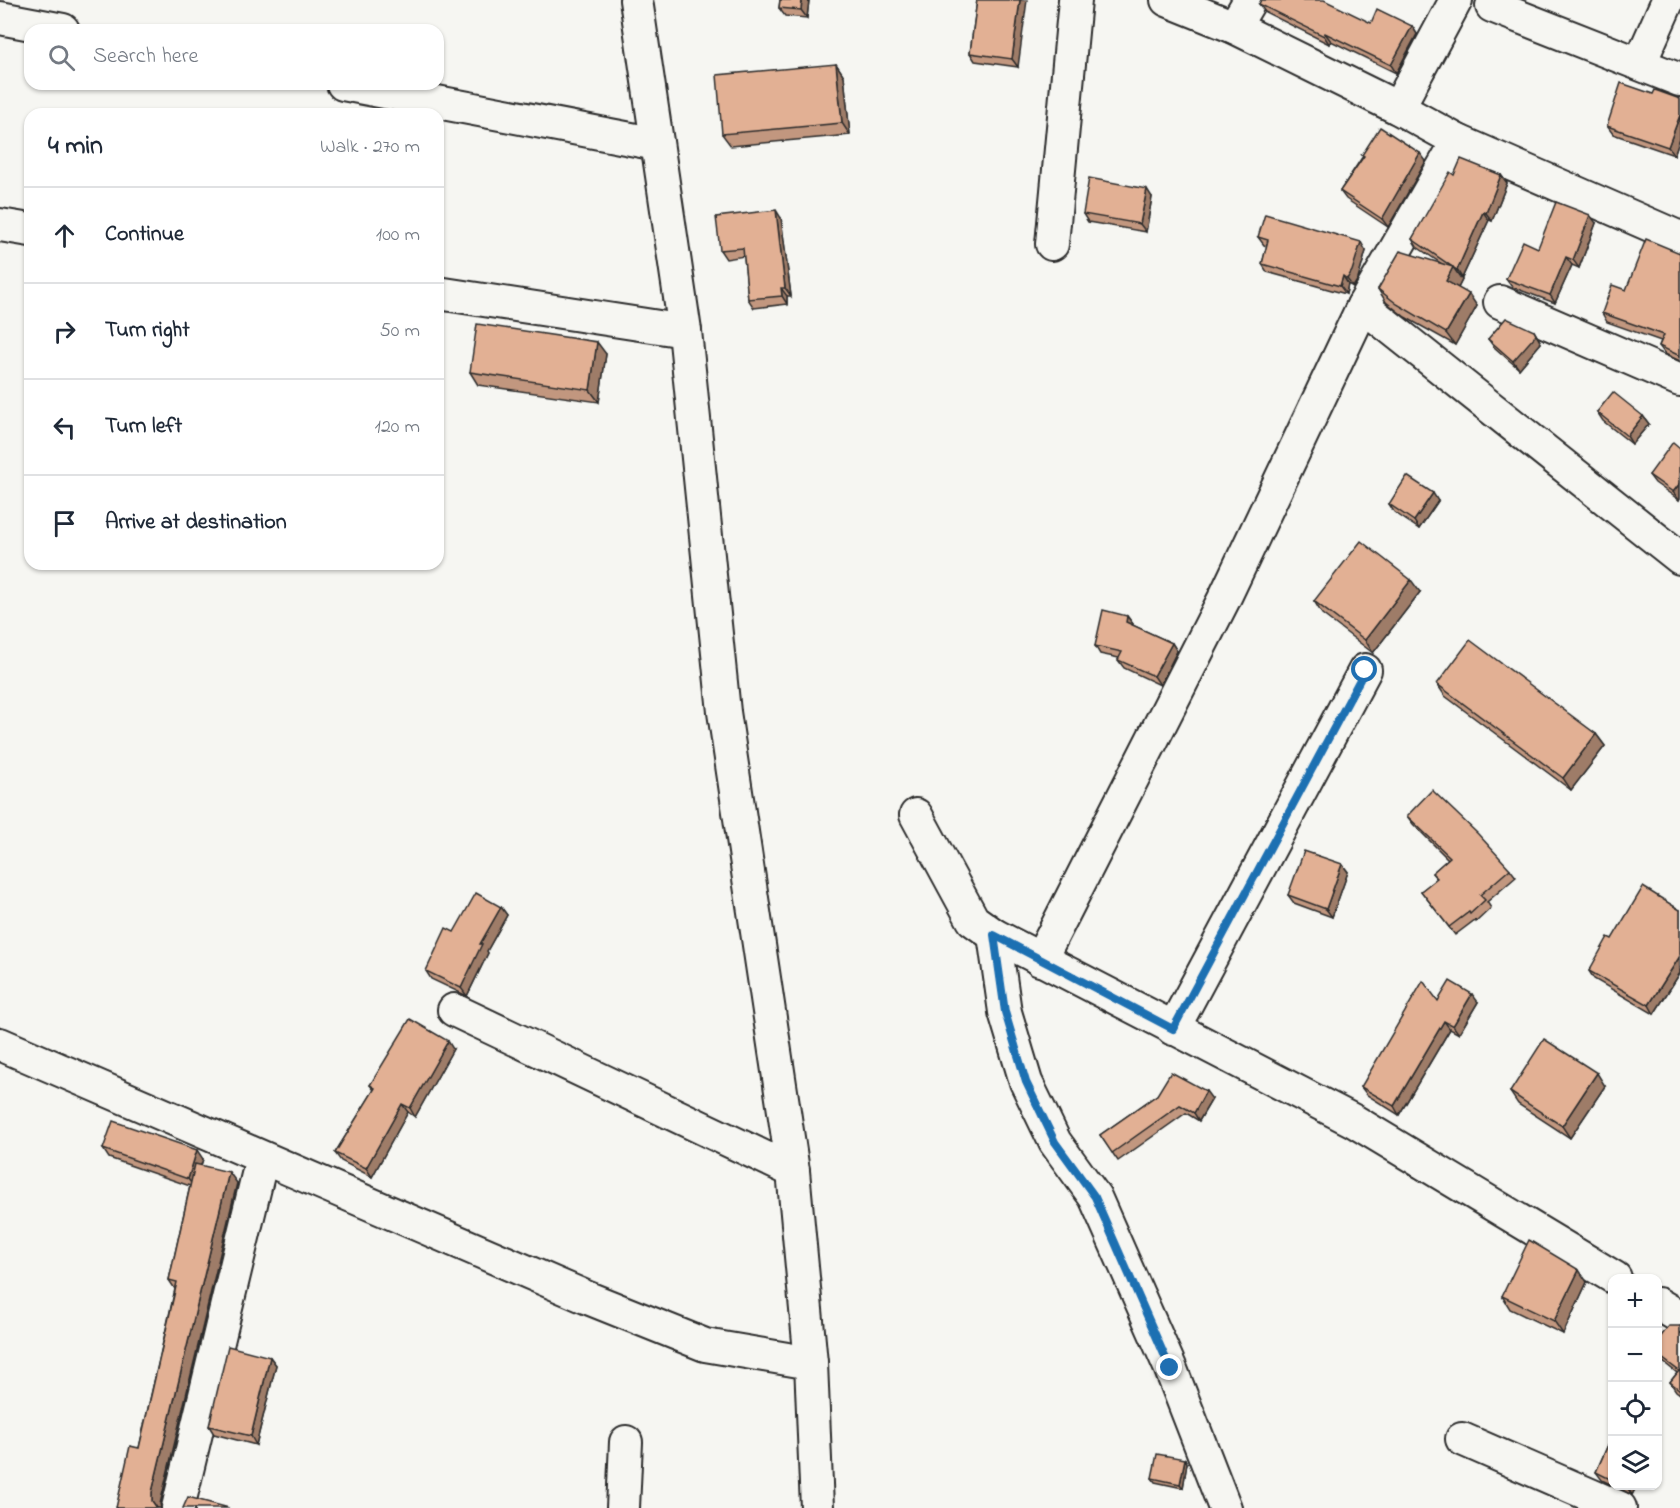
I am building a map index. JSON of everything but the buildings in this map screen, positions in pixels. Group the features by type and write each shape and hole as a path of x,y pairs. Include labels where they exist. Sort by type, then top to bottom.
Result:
{"street":[{"path":"636,0 685,331 724,712 793,1171 811,1363 817,1508"},
{"path":"1052,244 1075,0"},
{"path":"1167,0 1234,27 1398,108 1458,141 1680,238"},
{"path":"1234,27 1250,0"},
{"path":"1398,108 1456,0"},
{"path":"1640,63 1668,0"},
{"path":"1492,6 1680,80"},
{"path":"0,18 32,24"},
{"path":"374,90 657,144"},
{"path":"1040,960 1224,599 1363,306 1458,141"},
{"path":"0,225 24,229"},
{"path":"444,294 685,331"},
{"path":"1500,302 1680,380"},
{"path":"1363,306 1680,558"},
{"path":"1173,1029 1365,670"},
{"path":"916,814 974,920 994,935 1354,1121 1608,1274"},
{"path":"994,935 1005,1012 1026,1082 1055,1142 1095,1197 1170,1368 1225,1508"},
{"path":"454,1010 793,1171"},
{"path":"0,1044 588,1298 705,1345 811,1363"},
{"path":"178,1508 262,1158"},
{"path":"1662,1306 1680,1317"},
{"path":"1462,1439 1620,1508"},
{"path":"623,1508 626,1442"}],"route":[{"path":"1170,1368 1095,1197 1055,1142 1026,1082 1005,1012 994,935 1173,1029 1365,670"}]}
